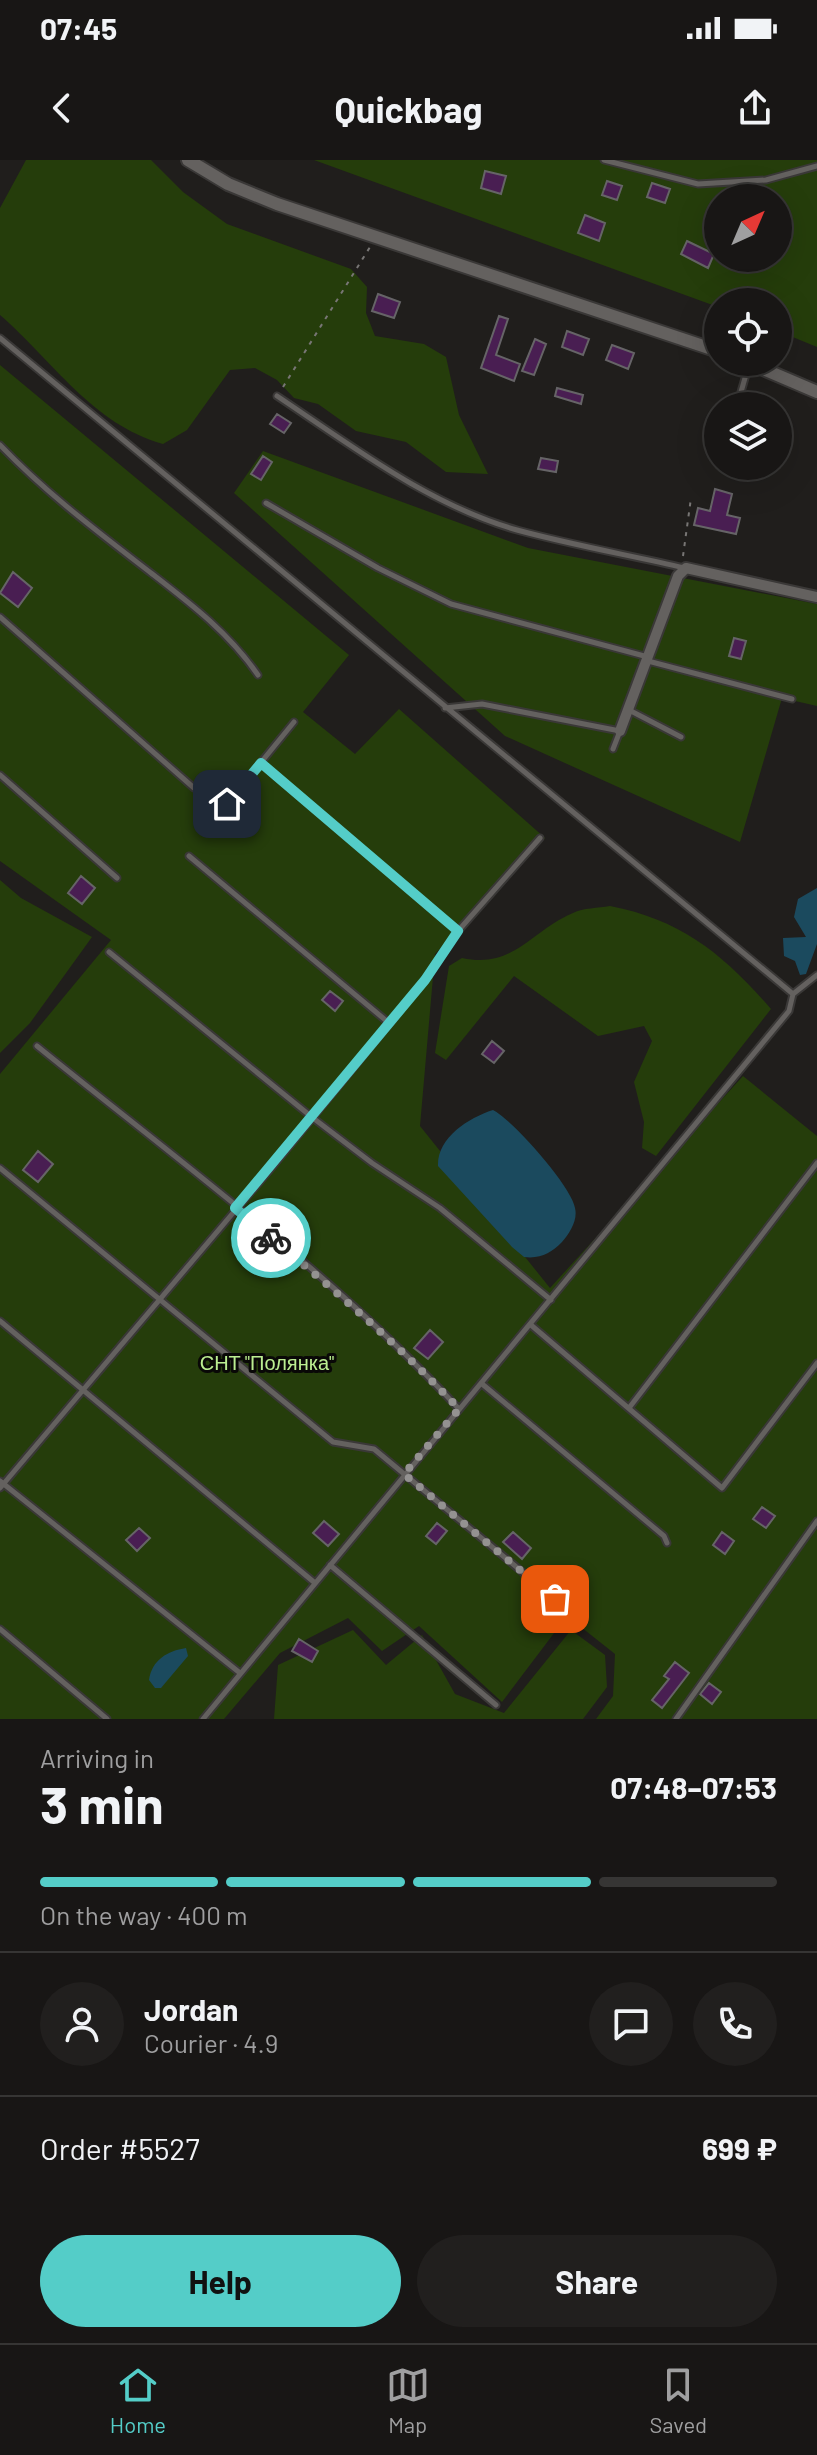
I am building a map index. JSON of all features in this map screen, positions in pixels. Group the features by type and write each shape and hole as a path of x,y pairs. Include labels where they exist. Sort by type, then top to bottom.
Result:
{"street":[{"path":"188,160 228,184 375,239 704,346"},
{"path":"780,376 817,392"},
{"path":"620,731 684,567 817,597"}],"lane":[{"path":"604,160 698,184 766,180 817,166"},
{"path":"0,338 444,709 793,994"},
{"path":"277,396 390,471 466,509 515,529 684,567"},
{"path":"0,445 63,505 213,622 241,650 258,675"},
{"path":"266,503 378,568 451,604 792,699"},
{"path":"0,617 194,788"},
{"path":"444,709 482,704 620,731 613,749"},
{"path":"628,710 681,737"},
{"path":"227,804 294,722"},
{"path":"261,763 458,931"},
{"path":"0,775 117,878"},
{"path":"240,1673 1,1484 313,1118 425,980 458,931 540,838"},
{"path":"189,856 389,1023"},
{"path":"109,952 313,1118 372,1163 440,1208 551,1300"},
{"path":"203,1719 789,1011 793,994 817,975"},
{"path":"37,1046 352,1306 420,1367 459,1409"},
{"path":"629,1408 817,1163"},
{"path":"0,1168 333,1442 374,1449 555,1599"},
{"path":"0,1321 84,1387 315,1583"},
{"path":"531,1325 722,1488 817,1363"},
{"path":"481,1383 664,1536 667,1543"},
{"path":"676,1719 817,1521"},
{"path":"330,1565 496,1705"},
{"path":"0,1629 107,1719"}],"path":[{"path":"277,396 375,239"},
{"path":"684,567 691,498"}],"green space":[{"path":"26,160 151,160 183,192 227,224 351,269 367,287 366,313 375,336 424,344 446,357 459,415 488,474 446,472 406,442 356,431 318,404 294,398 277,380 255,368 230,370 187,430 163,444 115,422 94,407 0,315 0,208"},
{"path":"314,160 817,160 817,347 792,337 792,288 704,288 704,302"},
{"name":"СНТ \"Полянка\"","path":"0,365 349,655 303,712 355,754 399,709 545,838 435,954 420,1126 550,1288 743,1076 817,1136 817,1719 596,1719 613,1696 615,1654 567,1616 502,1702 419,1626 382,1651 348,1618 280,1653 224,1719 0,1719 0,1074 111,940 0,861"},
{"path":"263,451 528,548 817,604 817,706 782,698 740,842 505,736 234,493"},
{"path":"0,880 21,898 92,937 30,1023 0,1053"},
{"path":"610,906 659,920 700,942 736,972 771,1009 656,1156 642,1148 644,1122 634,1082 652,1041 644,1026 598,1036 514,976 446,1060 435,1053 449,966 462,958 480,960 508,954 573,913"},
{"path":"353,1630 386,1665 422,1635 455,1694 504,1713 571,1630 605,1655 607,1687 583,1719 274,1719 278,1665"}],"water":[{"path":"817,888 817,944 806,974 800,975 795,961 784,956 783,938 806,937 794,917 798,899"},
{"path":"493,1110 540,1155 564,1185 575,1208 574,1222 568,1235 554,1249 541,1256 524,1257 512,1247 438,1166 439,1156 448,1138 464,1124"},
{"path":"186,1648 188,1656 161,1688 155,1688 149,1680 153,1667 167,1654"}],"building":[{"path":"485,171 506,176 501,194 481,188"},
{"path":"607,181 622,186 617,200 602,195"},
{"path":"652,183 670,189 665,203 647,197"},
{"path":"585,215 605,223 599,241 578,233"},
{"path":"687,241 704,249 704,266 681,254"},
{"path":"378,294 400,302 394,318 372,311"},
{"path":"499,316 508,319 496,355 520,364 514,381 481,368"},
{"path":"567,331 589,339 583,355 562,347"},
{"path":"535,339 546,344 534,375 522,371"},
{"path":"612,345 634,353 628,369 606,360"},
{"path":"557,388 583,395 581,404 555,396"},
{"path":"277,414 291,423 284,433 270,424"},
{"path":"263,456 272,462 261,480 251,474"},
{"path":"541,458 558,461 556,472 538,469"},
{"path":"715,489 732,494 727,515 740,518 736,534 694,525 698,508 710,511"},
{"path":"13,572 32,588 18,607 0,593"},
{"path":"734,638 746,641 741,659 729,656"},
{"path":"81,876 95,888 82,904 68,893"},
{"path":"330,991 343,1001 335,1011 322,1000"},
{"path":"492,1041 504,1051 494,1063 482,1054"},
{"path":"38,1151 53,1164 38,1182 23,1170"},
{"path":"275,1247 287,1257 278,1267 266,1257"},
{"path":"430,1330 443,1342 428,1359 414,1348"},
{"path":"762,1507 775,1516 766,1528 753,1519"},
{"path":"324,1521 339,1534 328,1546 313,1533"},
{"path":"437,1523 447,1531 436,1544 426,1536"},
{"path":"139,1528 150,1538 137,1551 126,1540"},
{"path":"513,1532 531,1548 522,1559 503,1542"},
{"path":"722,1532 734,1541 725,1554 713,1545"},
{"path":"299,1639 318,1651 312,1662 292,1651"},
{"path":"675,1662 689,1673 662,1708 652,1700 669,1679 664,1676"},
{"path":"709,1683 721,1692 712,1704 700,1694"}],"way so far":[{"path":"271,1238 420,1367 459,1409 404,1474 555,1599"}],"route":[{"path":"227,804 261,763 449,920 458,931 437,956 425,980 235,1208 271,1238"}]}
